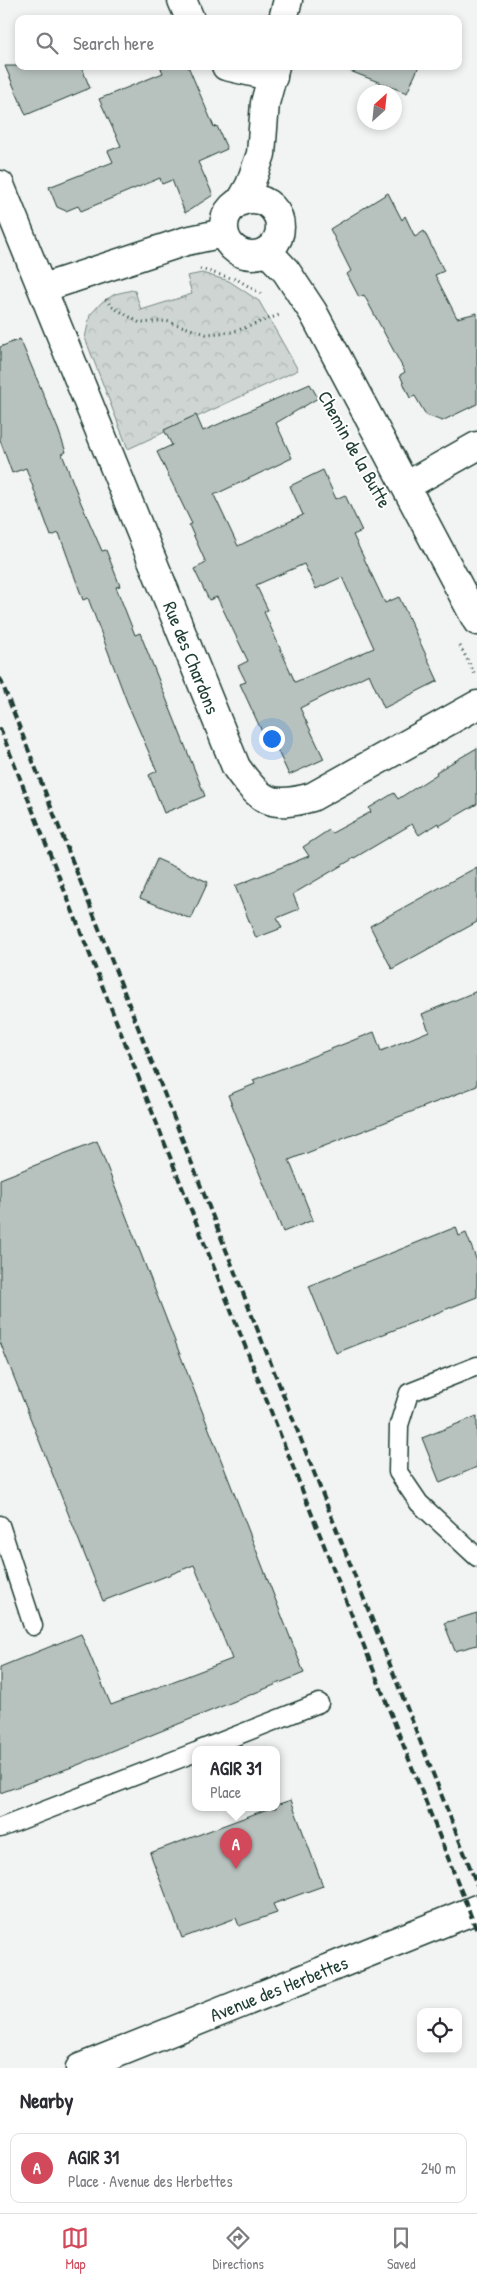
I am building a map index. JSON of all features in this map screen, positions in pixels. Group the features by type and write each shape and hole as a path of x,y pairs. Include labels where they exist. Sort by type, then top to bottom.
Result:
{"street":[{"path":"182,0 188,15"},
{"path":"284,15 288,0"},
{"path":"258,70 274,72"},
{"path":"241,201 259,200 274,210 279,220 280,232 275,242 267,251 254,255 241,253 230,245 224,233 224,223 226,214 241,201 250,186 261,154 265,103 274,72"},
{"path":"274,72 280,103 272,177 274,210"},
{"path":"0,186 43,288 186,241 224,233"},
{"name":"Chemin de la Butte","path":"267,251 286,271 313,312 477,621"},
{"name":"Rue des Chardons","path":"43,288 236,767 250,786 266,799 289,804 312,798 477,705"},
{"path":"406,486 477,446"},
{"name":"Avenue des Herbettes","path":"80,2068 477,1909"}],"lane":[{"path":"477,1366 410,1393 399,1425 398,1472 419,1503 477,1557"},
{"path":"0,1525 33,1626"},
{"path":"210,1746 320,1703"},
{"path":"0,1828 192,1754"}],"path":[{"path":"197,268 238,280 266,297"},
{"path":"92,272 102,295 110,306 140,323 166,321 206,334 233,332 280,314"},
{"path":"276,308 285,322"},
{"path":"456,639 477,679"}],"green space":[{"path":"202,273 229,281 259,301 298,370 128,449 85,338 90,315 101,303 115,294 132,290 135,291 141,310 192,294 187,276"}],"building":[{"path":"5,66 15,66 15,70 83,70 90,88 26,115"},
{"path":"162,70 190,70 214,127 217,126 227,149 198,162 213,195 185,213 172,180 162,184 160,178 81,211 78,206 66,211 57,207 49,187 113,162 108,151 121,146 99,99 163,73"},
{"path":"347,70 417,70 407,93 402,91 402,85 386,85"},
{"path":"388,193 402,220 405,216 415,237 424,231 444,271 435,275 457,318 477,313 477,404 442,421 426,415 415,396 410,398 400,375 405,372 364,295 359,297 347,274 351,271 330,229"},
{"path":"20,339 58,429 66,452 62,454 81,503 102,551 106,550 120,586 116,587 135,635 140,633 205,796 164,813 149,775 157,771 127,702 88,598 83,600 59,533 51,536 26,468 12,473 0,440 0,347"},
{"path":"310,384 318,398 276,423 292,458 214,495 238,546 303,515 290,486 323,470 336,499 345,495 362,531 353,535 385,603 399,597 438,681 384,708 369,674 300,708 324,759 289,775 276,747 270,749 240,684 246,682 238,666 248,661 217,597 209,600 194,569 206,563 189,525 192,524 157,452 172,445 164,430 196,415 203,431","holes":["304,564 316,589 342,577 374,648 295,682 264,612 268,610 256,585"]},
{"path":"477,748 477,804 439,826 438,823 419,835 412,824 293,894 299,909 277,918 282,928 256,938 235,886 309,856 303,847 329,830 332,833 371,812 369,808 394,793 398,799 437,774 436,772"},
{"path":"157,859 208,882 191,919 140,898"},
{"path":"477,867 477,922 392,969 370,926"},
{"path":"477,991 477,1086 289,1160 313,1220 283,1232 228,1095 255,1084 253,1080 374,1032 381,1051 429,1031 422,1014"},
{"path":"97,1141 304,1673 75,1766 0,1793 0,1667 81,1634 111,1705 232,1659 194,1565 103,1601 0,1342 0,1179"},
{"path":"456,1227 459,1236 466,1233 477,1261 477,1297 336,1353 309,1286"},
{"path":"477,1416 477,1467 440,1483 422,1438"},
{"path":"477,1613 477,1645 455,1651 444,1623"},
{"path":"291,1800 323,1886 273,1904 277,1913 239,1926 236,1918 182,1938 150,1853 262,1811 280,1811 280,1804"}],"railway":[{"path":"0,678 477,1885"},
{"path":"0,728 477,1931"}],"place":[{"name":"AGIR 31","path":"236,1869"}]}
